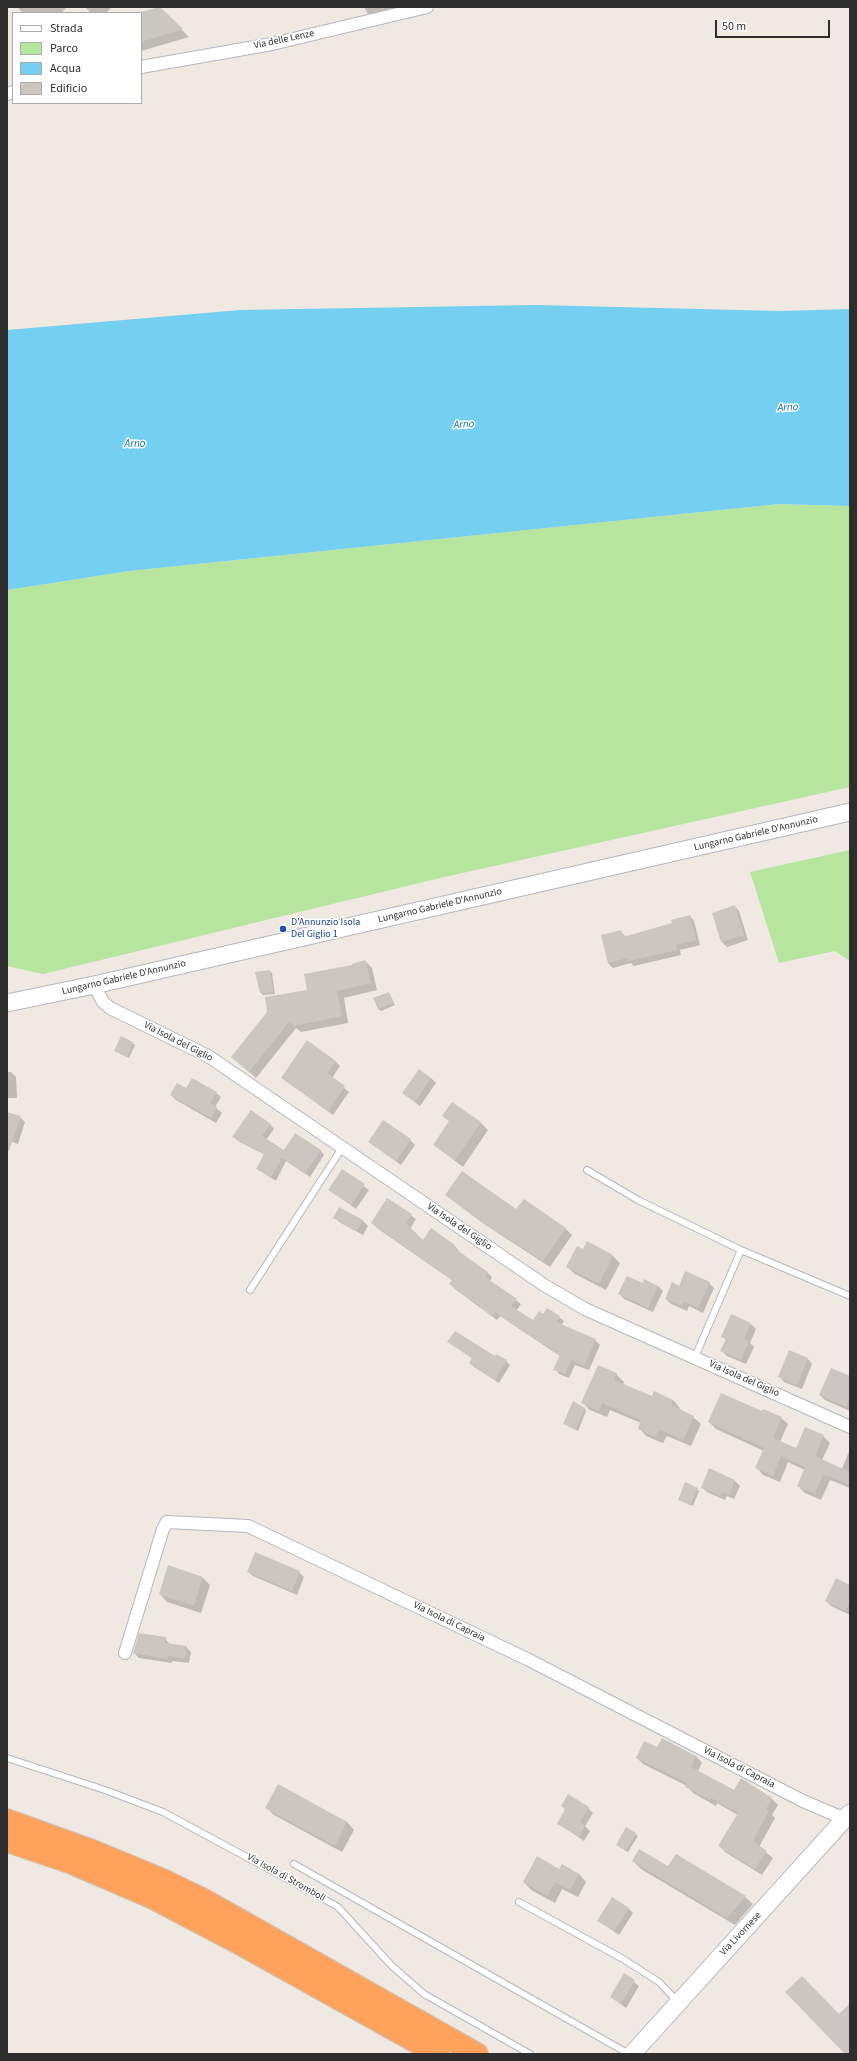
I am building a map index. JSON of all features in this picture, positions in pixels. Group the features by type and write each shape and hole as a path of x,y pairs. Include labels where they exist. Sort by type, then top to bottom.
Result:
{"highway":[{"path":"7,1820 93,1851 163,1880 206,1901 283,1955 438,2054"},
{"path":"7,1841 69,1862 137,1890 283,1955 476,2054"}],"main road":[{"name":"Lungarno Gabriele D'Annunzio","path":"7,1003 94,985 850,812"},
{"name":"Via Livornese","path":"632,2054 848,1816"}],"street":[{"name":"Via delle Lenze","path":"142,67 272,44 427,7"},
{"name":"Via Isola del Giglio","path":"94,985 103,1002 110,1008 208,1056 544,1284 585,1309 850,1427"},
{"name":"Via Isola di Capraia","path":"125,1653 163,1529 167,1522 248,1526 527,1660 803,1801 848,1816"}],"lane":[{"path":"250,1290 342,1148"},
{"path":"587,1170 638,1200 741,1250 850,1296"},
{"path":"695,1357 741,1250"},
{"name":"Via Isola di Stromboli","path":"7,1758 105,1790 163,1812 317,1895 338,1907 392,1966 424,1994 530,2054"},
{"path":"294,1864 629,2054"},
{"path":"519,1902 623,1959 659,1982 678,2002"}],"green space":[{"path":"779,504 850,506 850,787 440,878 43,974 7,966 7,590 129,571"},
{"path":"850,850 850,961 835,951 779,963 750,872"}],"water":[{"name":"Arno","path":"536,305 780,311 850,309 850,506 779,504 129,571 7,590 7,330 240,310"}],"building":[{"path":"160,7 183,29 142,42 141,12"},
{"path":"735,905 744,935 721,942 712,913"},
{"path":"690,915 696,940 676,945 677,950 628,961 627,958 608,963 601,935 621,930 623,937 672,923 671,920"},
{"path":"365,960 371,983 337,991 342,1016 294,1026 289,1022 249,1072 231,1057 267,1012 265,997 307,990 304,974 352,965"},
{"path":"270,970 273,992 260,993 255,972"},
{"path":"389,992 394,1003 378,1009 373,998"},
{"path":"121,1036 133,1042 127,1057 114,1051"},
{"path":"307,1040 336,1061 327,1073 345,1086 328,1111 281,1078"},
{"path":"419,1069 431,1078 415,1102 402,1093"},
{"path":"192,1078 217,1092 210,1103 217,1107 211,1118 170,1095 177,1083 186,1088"},
{"path":"452,1102 481,1122 455,1160 433,1145 449,1121 442,1116"},
{"path":"251,1110 271,1124 262,1136 284,1150 295,1133 321,1150 305,1173 282,1158 271,1177 256,1169 264,1154 232,1137"},
{"path":"7,1112 21,1116 9,1151 7,1151"},
{"path":"383,1120 411,1139 396,1161 368,1142"},
{"path":"342,1169 365,1184 351,1205 328,1190"},
{"path":"462,1171 516,1209 524,1199 566,1228 543,1261 476,1218 445,1195"},
{"path":"387,1198 412,1214 406,1223 423,1240 431,1228 455,1245 454,1248 488,1272 485,1277 517,1299 511,1306 533,1320 539,1311 543,1314 547,1308 560,1316 556,1322 596,1339 584,1366 571,1360 565,1374 553,1370 560,1355 495,1312 492,1316 479,1307 480,1306 449,1284 452,1280 371,1223"},
{"path":"339,1207 363,1220 357,1231 333,1218"},
{"path":"587,1241 613,1255 599,1284 566,1267 577,1246 583,1249"},
{"path":"685,1271 710,1282 698,1308 684,1302 682,1306 665,1299 672,1282 679,1286"},
{"path":"627,1276 643,1283 644,1279 658,1286 648,1308 618,1294"},
{"path":"731,1314 751,1323 744,1339 749,1341 741,1360 720,1351 726,1339 721,1337"},
{"path":"455,1331 495,1356 496,1354 507,1360 495,1380 469,1363 472,1358 447,1342"},
{"path":"789,1350 808,1358 797,1385 778,1377"},
{"path":"598,1365 617,1373 614,1380 652,1396 654,1391 673,1400 671,1405 694,1416 683,1440 659,1429 655,1437 638,1429 641,1420 602,1403 599,1411 581,1403"},
{"path":"831,1368 850,1376 850,1398 846,1407 819,1395"},
{"path":"721,1393 762,1411 763,1409 782,1417 773,1438 796,1448 805,1427 824,1435 815,1456 850,1472 850,1485 823,1474 815,1494 797,1486 805,1467 781,1456 773,1476 755,1468 764,1448 708,1422"},
{"path":"573,1401 585,1408 576,1429 563,1424"},
{"path":"709,1468 735,1480 729,1495 722,1492 720,1496 701,1488"},
{"path":"685,1482 698,1488 690,1505 678,1500"},
{"path":"255,1552 300,1571 292,1591 247,1572"},
{"path":"168,1565 203,1577 194,1606 159,1594"},
{"path":"836,1578 850,1585 850,1602 845,1611 825,1601"},
{"path":"139,1633 166,1637 165,1643 187,1646 185,1659 168,1656 167,1659 133,1653"},
{"path":"662,1738 696,1756 691,1767 734,1790 741,1778 772,1798 766,1809 769,1810 753,1841 767,1851 755,1869 718,1846 738,1813 711,1798 710,1800 685,1787 687,1783 636,1758 644,1741 657,1747"},
{"path":"278,1784 347,1822 335,1846 265,1808"},
{"path":"568,1794 589,1807 580,1822 585,1826 579,1837 557,1824 565,1809 561,1806"},
{"path":"626,1827 636,1833 626,1851 616,1845"},
{"path":"639,1849 668,1866 676,1854 746,1896 727,1918 632,1861"},
{"path":"537,1856 559,1869 562,1864 579,1874 570,1890 555,1882 547,1896 523,1882"},
{"path":"612,1897 629,1908 614,1931 597,1921"},
{"path":"624,1973 635,1980 621,2004 610,1997"},
{"path":"802,1976 839,2014 850,2003 850,2054 845,2054 785,1992"}],"place":[{"name":"D'Annunzio Isola Del Giglio 1","path":"283,929"}]}
